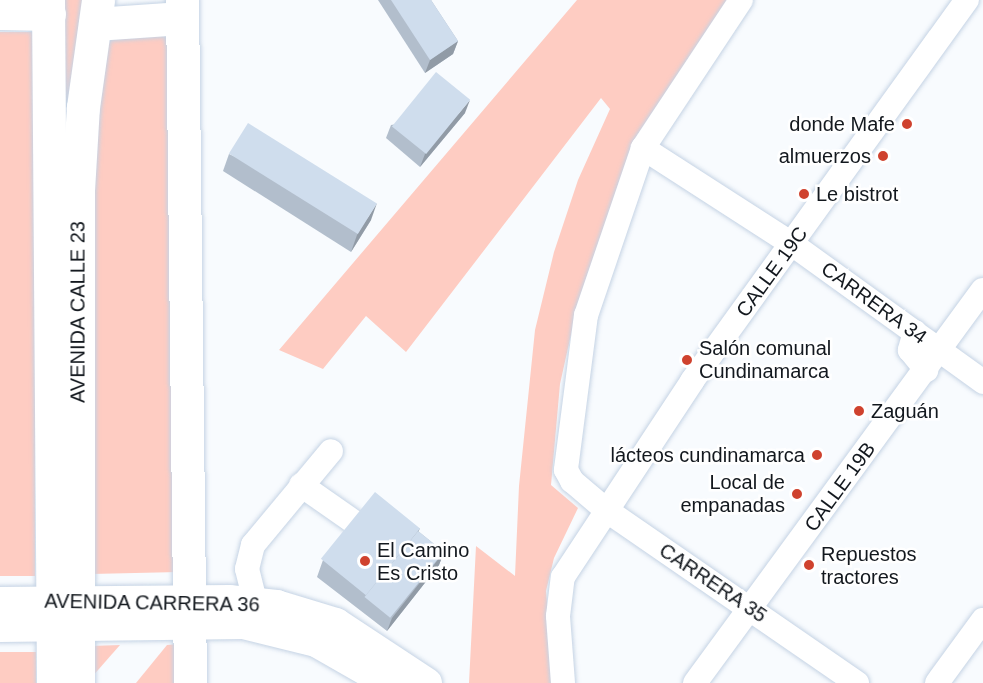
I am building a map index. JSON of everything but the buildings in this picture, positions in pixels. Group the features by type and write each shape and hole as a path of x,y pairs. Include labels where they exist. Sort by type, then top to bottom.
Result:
{"highway":[{"path":"0,14 49,7"},
{"name":"AVENIDA CALLE 23","path":"49,7 65,614"},
{"path":"97,12 182,9 190,683"},
{"name":"AVENIDA CALLE 23","path":"65,614 78,190 83,107 97,12"},
{"path":"53,683 65,614"},
{"path":"65,614 78,683"}],"main road":[{"name":"AVENIDA CARRERA 36","path":"0,627 65,614 189,612 255,601 336,623 427,683"},
{"name":"AVENIDA CARRERA 36","path":"0,602 65,614"},
{"name":"AVENIDA CARRERA 36","path":"189,612 288,633 340,652 388,683"}],"street":[{"path":"643,148 741,0"},
{"name":"CALLE 19C","path":"563,683 558,616 563,577 692,381 967,0"},
{"name":"CARRERA 34","path":"643,148 792,244 915,332 933,360 983,382"},
{"name":"CARRERA 35","path":"643,148 586,315 565,459 572,481 606,510 857,683"},
{"name":"CALLE 19B","path":"695,683 983,290"},
{"path":"255,601 248,568 253,545 331,451"},
{"path":"302,485 354,522"},
{"path":"937,683 983,620"}],"shaded area":[{"path":"60,0 86,0 60,179"},
{"path":"577,0 729,0 663,97 572,330 560,384 551,485 578,508 554,558 546,591 554,683 469,683 476,546 515,576 519,486 535,330 554,252 578,180 610,109 601,98 406,352 366,316 323,369 279,350"},
{"path":"171,26 179,572 91,574 90,153 107,44 115,35"},
{"path":"0,32 35,32 35,576 0,576"},
{"path":"179,644 179,683 136,683 167,645"},
{"path":"120,645 91,678 90,646"},
{"path":"0,652 36,652 36,683 0,683"}],"place":[{"name":"donde Mafe","path":"907,124"},
{"name":"almuerzos","path":"883,156"},
{"name":"Le bistrot","path":"804,194"},
{"name":"Salón comunal Cundinamarca","path":"687,360"},
{"name":"Zaguán","path":"859,411"},
{"name":"lácteos cundinamarca","path":"817,455"},
{"name":"Local de empanadas","path":"797,494"},
{"name":"El Camino Es Cristo","path":"365,561"},
{"name":"Repuestos tractores","path":"809,565"}]}
